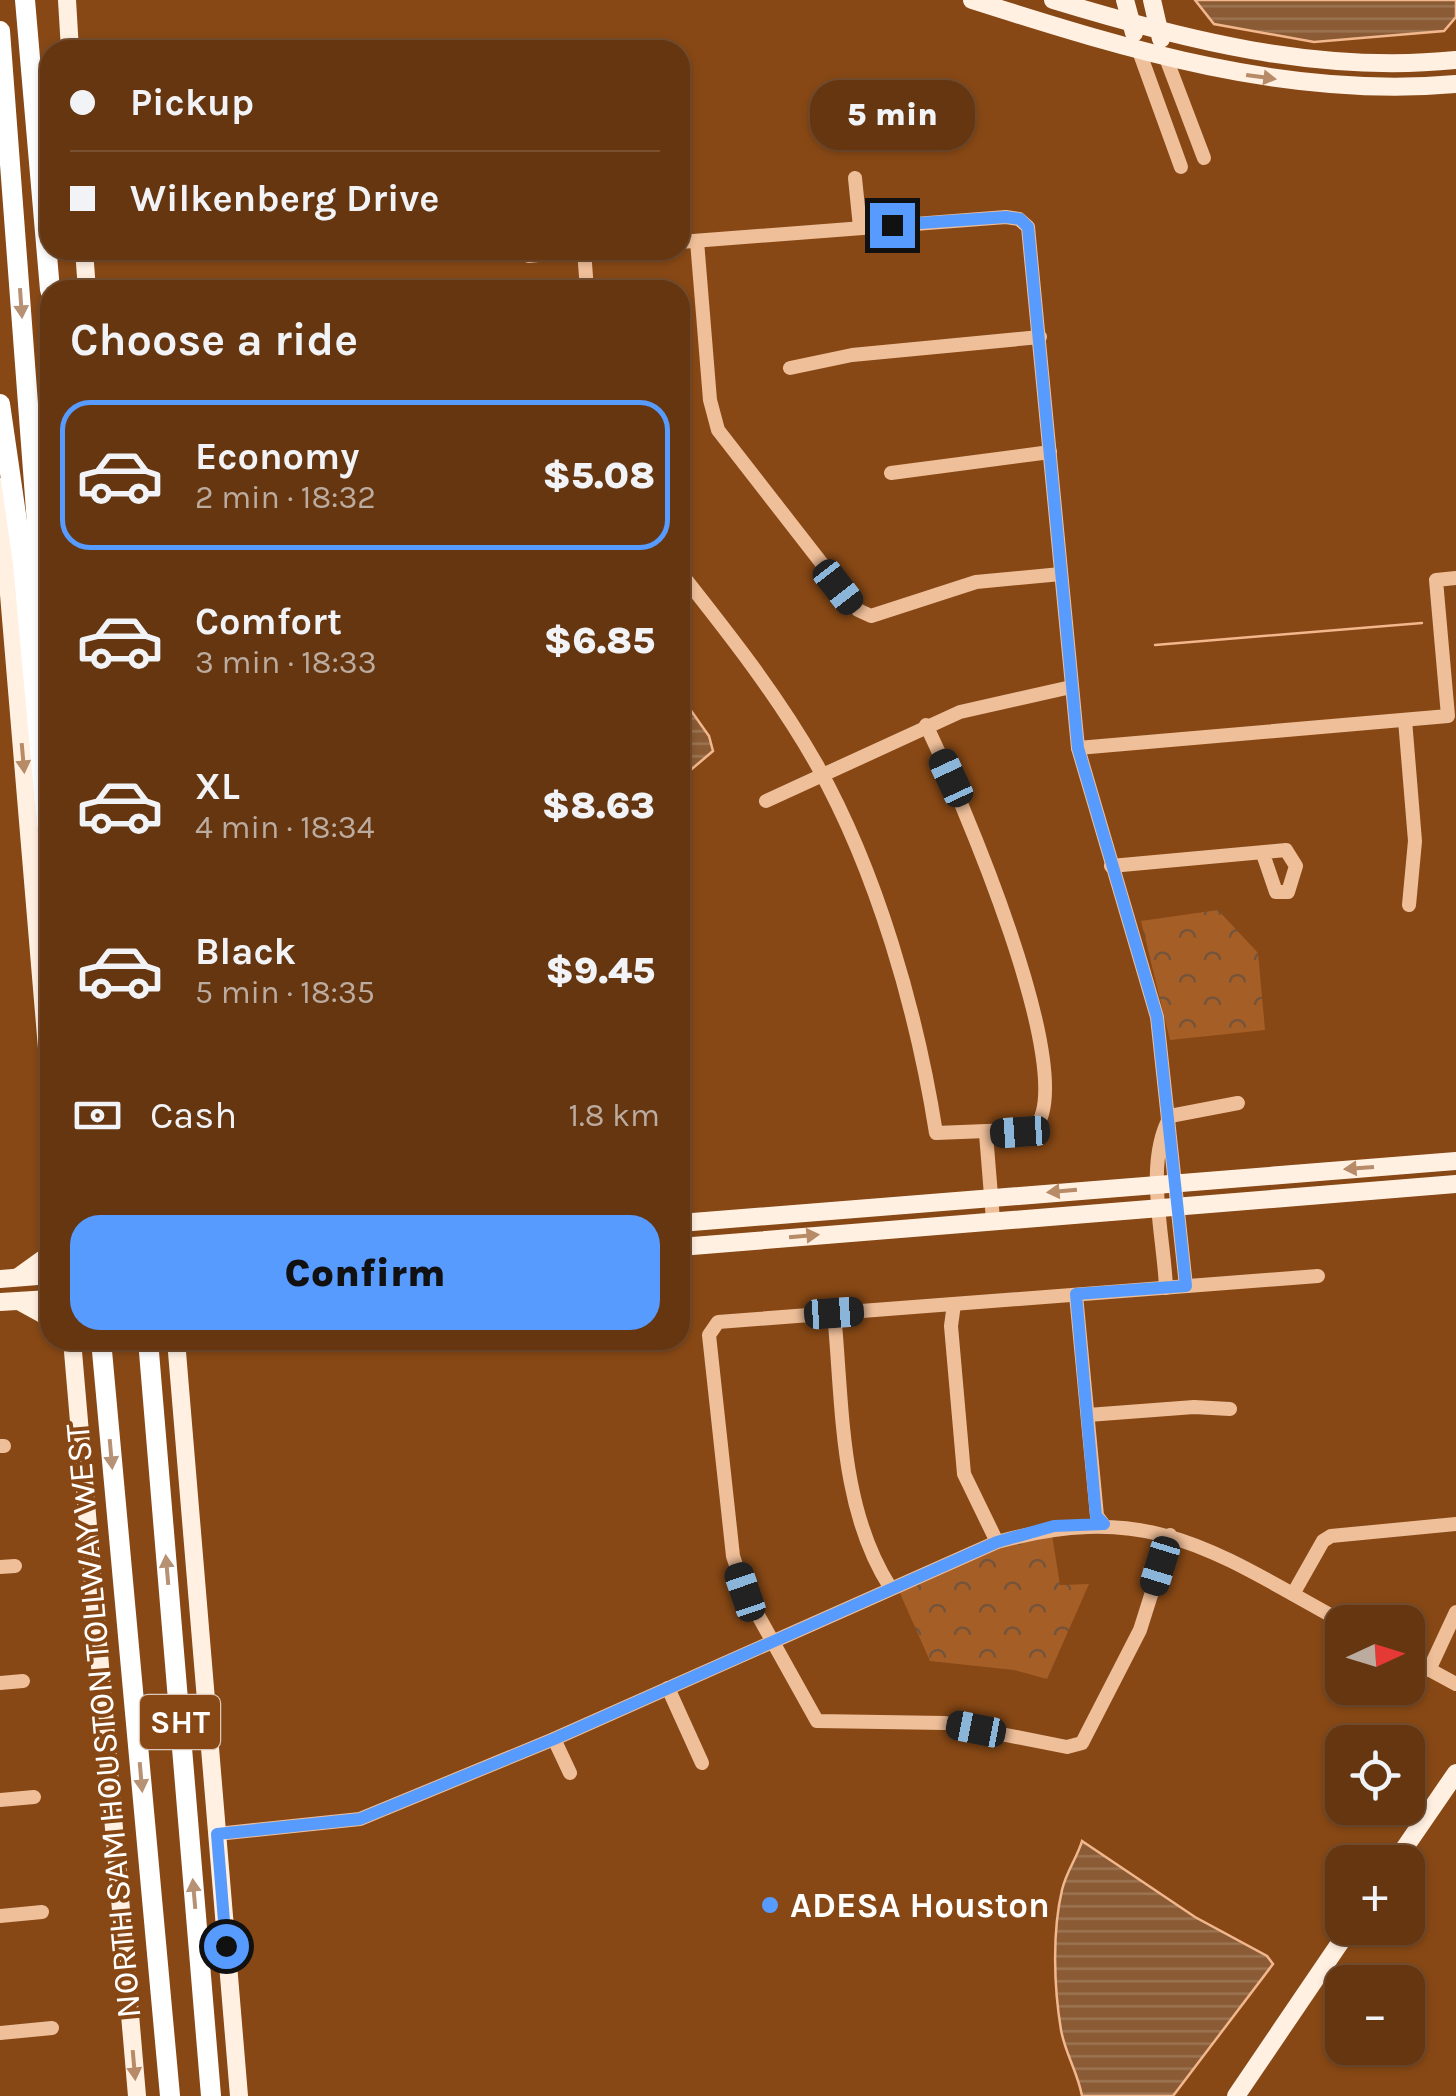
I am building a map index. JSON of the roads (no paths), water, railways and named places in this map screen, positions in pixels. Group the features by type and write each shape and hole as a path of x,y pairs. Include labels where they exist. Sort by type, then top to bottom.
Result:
{"highway":[{"path":"25,4 40,176"},
{"path":"0,31 40,564"},
{"path":"0,404 23,562 40,748"},
{"name":"NORTH SAM HOUSTON TOLLWAY WEST","path":"101,1350 170,2096"},
{"name":"SHT","path":"149,1350 211,2096"}],"main road":[{"path":"66,0 69,40"},
{"path":"972,0 1139,51 1258,78 1330,84 1456,84"},
{"path":"1058,1 1096,0"},
{"path":"1125,0 1139,51"},
{"path":"1152,0 1166,58"},
{"path":"1058,1 1159,32 1261,54 1332,60 1456,60"},
{"path":"0,487 40,965"},
{"path":"690,1222 1456,1160"},
{"path":"1395,1166 1397,1189"},
{"path":"690,1245 1456,1184"},
{"path":"706,1221 707,1244"},
{"path":"9,1279 40,1260"},
{"path":"9,1279 40,1277"},
{"path":"9,1302 40,1300"},
{"path":"9,1302 40,1314"},
{"path":"73,1350 137,2096"},
{"path":"177,1350 238,2096"},
{"path":"1407,1845 1456,1773"},
{"path":"1236,2096 1338,1945"}],"street":[{"path":"1139,51 1181,167"},
{"path":"1166,58 1204,158"},
{"path":"855,178 860,227"},
{"path":"690,241 1006,217 1020,219 1028,227 1078,748 1149,980 1170,1116 1170,1207 1186,1286"},
{"path":"697,241 714,421 730,449 858,610 872,616 976,582 1061,574"},
{"path":"790,368 852,355 1040,337"},
{"path":"890,474 1050,452"},
{"path":"1078,748 1448,716 1436,580 1456,578"},
{"path":"690,585 760,675 821,773 855,847 910,1008 936,1133 986,1134 1034,1129 1044,1118 1043,1049 974,830 926,725"},
{"path":"766,800 926,725 991,702 1071,687"},
{"path":"1406,720 1415,841 1408,905"},
{"path":"1111,866 1262,854"},
{"path":"1170,1116 1238,1103"},
{"path":"986,1134 992,1220"},
{"path":"1166,1288 1170,1207"},
{"path":"1170,1535 1140,1630 1082,1743 1067,1746 945,1723 816,1721 806,1708 776,1640 745,1592 733,1556 709,1335 718,1322 1318,1276"},
{"path":"1076,1294 1096,1516 1104,1524"},
{"path":"954,1304 951,1326 964,1474 997,1542"},
{"path":"834,1313 852,1498 878,1568 890,1588"},
{"path":"1088,1415 1194,1407 1230,1409"},
{"path":"217,1834 360,1819 554,1739 997,1542 1054,1526 1104,1524 1170,1535 1226,1557 1325,1612"},
{"path":"1292,1594 1323,1541 1331,1536 1456,1524"},
{"path":"1429,1670 1456,1612"},
{"path":"1425,1668 1456,1684"},
{"path":"0,1683 23,1681"},
{"path":"668,1688 702,1763"},
{"path":"554,1739 570,1773"},
{"path":"0,1800 34,1797"},
{"path":"0,1916 42,1912"},
{"path":"0,2033 52,2028"}],"waterway":[{"path":"1155,645 1422,623"}],"place":[{"name":"ADESA Houston","path":"770,1905"}]}
